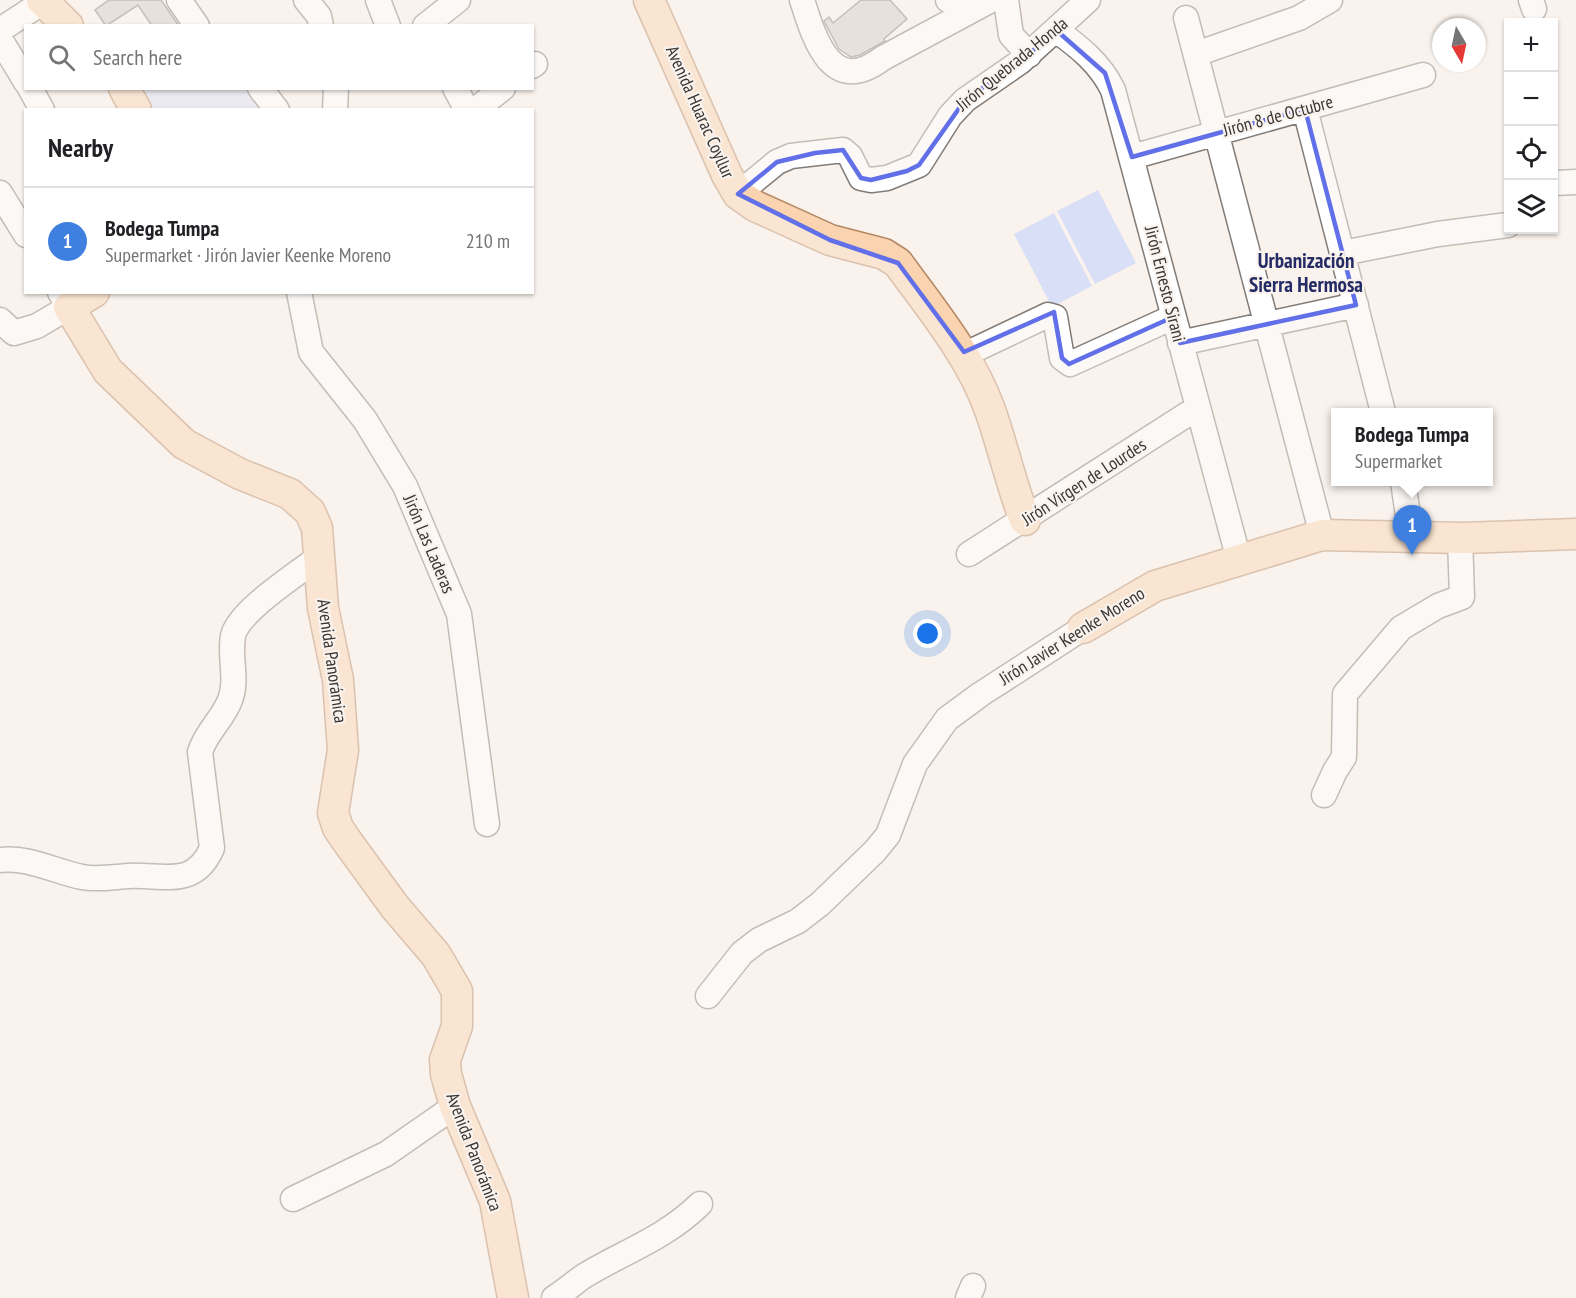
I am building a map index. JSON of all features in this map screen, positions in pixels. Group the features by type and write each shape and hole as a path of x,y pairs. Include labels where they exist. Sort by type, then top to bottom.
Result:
{"main road":[{"name":"Avenida Huarac Coyllur","path":"649,0 727,175 738,194 755,206 830,240 884,255 898,263 961,349 990,410 1025,520"},
{"path":"43,1 66,24"},
{"path":"125,90 135,108"},
{"name":"Avenida Panorámica","path":"75,297 108,371 184,444 240,474 290,494 310,512 317,528 323,608 338,680 344,750 333,813 343,836 395,907 436,955 457,991 457,1026 446,1060 446,1074 455,1106 495,1201 513,1298"},
{"name":"Jirón Javier Keenke Moreno","path":"1083,628 1150,588 1322,535 1411,535 1460,538 1576,534"}],"street":[{"path":"178,0 196,24"},
{"path":"306,0 319,16 321,24"},
{"path":"378,0 387,24"},
{"path":"428,24 458,0"},
{"path":"802,0 811,29 826,57 839,69 854,73 870,68 883,58 991,0"},
{"path":"948,0 954,0"},
{"path":"1006,0 1011,35 1029,55"},
{"name":"Jirón Quebrada Honda","path":"738,194 777,162 799,155 843,150 850,156 861,178 871,180 907,171 919,165 950,116 965,100 1029,55 1088,0"},
{"path":"1196,54 1299,18 1330,0"},
{"path":"0,30 43,1"},
{"path":"1186,18 1218,132 1322,535"},
{"name":"Jirón Ernesto Sirani","path":"1056,30 1074,43 1105,73 1113,90 1239,560"},
{"path":"0,39 24,79"},
{"name":"Jirón 8 de Octubre","path":"1132,157 1424,75"},
{"path":"31,90 41,108"},
{"path":"261,90 274,108"},
{"path":"334,108 336,90"},
{"path":"456,90 466,108"},
{"path":"478,108 500,90"},
{"path":"1305,109 1382,408"},
{"path":"1558,183 1576,182"},
{"path":"0,195 24,232"},
{"path":"1343,253 1438,234 1504,226"},
{"name":"Jirón Las Laderas","path":"299,294 311,352 364,420 405,486 459,614 487,824"},
{"path":"0,320 14,333 37,326 75,297"},
{"path":"1180,343 1356,305"},
{"path":"961,349 970,352 1048,315 1055,317 1063,360 1072,364 1173,317"},
{"name":"Jirón Virgen de Lourdes","path":"969,554 1197,408"},
{"path":"1403,486 1411,535"},
{"path":"1324,795 1344,757 1345,694 1401,628 1438,606 1462,597 1460,538"},
{"path":"0,860 16,861 84,878 180,877 196,870 206,861 212,848 213,836 200,767 200,752 204,739 231,699 233,634 238,622 249,612 320,556"},
{"name":"Jirón Javier Keenke Moreno","path":"708,996 742,953 759,940 798,921 820,904 888,835 915,764 947,719 981,694 1083,628"},
{"path":"293,1199 386,1154 455,1106"},
{"path":"554,1298 583,1277 629,1254 683,1220 700,1204"}],"highlighted area":[{"path":"1056,30 1105,73 1132,157 1305,109 1356,305 1180,343 1173,317 1069,364 1062,358 1054,312 964,352 898,263 830,240 738,194 777,162 815,153 843,150 861,178 871,180 907,171 919,165 965,100 1020,62"}],"shaded area":[{"path":"140,90 253,90 267,105 262,108 151,108"},
{"path":"1098,190 1136,263 1095,284 1057,211"},
{"path":"1054,213 1092,286 1052,307 1014,234"}],"building":[{"path":"109,0 161,0 178,24 151,24 138,5 109,24 105,24 95,10"},
{"path":"861,0 890,0 907,19 884,39 885,41 860,55 851,57 839,49 824,21 829,17 833,23"}],"place":[{"name":"Bodega Tumpa","path":"1412,555"}],"district":[{"name":"Urbanización Sierra Hermosa","path":"1306,273"}]}
